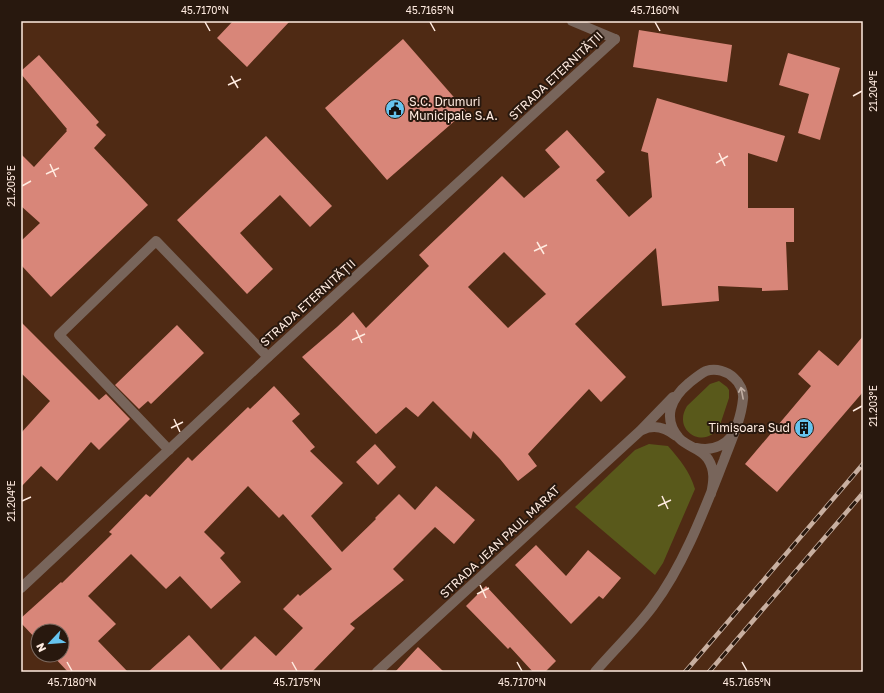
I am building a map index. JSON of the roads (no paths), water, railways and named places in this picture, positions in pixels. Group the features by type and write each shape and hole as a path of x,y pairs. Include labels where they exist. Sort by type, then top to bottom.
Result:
{"street":[{"name":"STRADA ETERNITĂȚII","path":"21,588 268,357 615,39 572,21"},
{"path":"169,450 59,335 156,241 268,357"},
{"path":"595,672 653,606 670,580 711,494 735,431 743,396 740,385 730,374 717,370 704,372 678,393 671,407 670,418 673,429 680,438 705,455 713,469 711,494"},
{"name":"STRADA JEAN PAUL MARAT","path":"377,672 640,431 678,393"},
{"path":"640,431 648,427 657,426 665,428 680,438"},
{"path":"694,448 704,449 718,447 726,442 735,431"}],"railway":[{"path":"685,672 863,464"},
{"path":"709,672 863,493"}],"place":[{"name":"S.C. Drumuri Municipale S.A.","path":"395,109"},
{"name":"Timișoara Sud","path":"804,428"}]}
